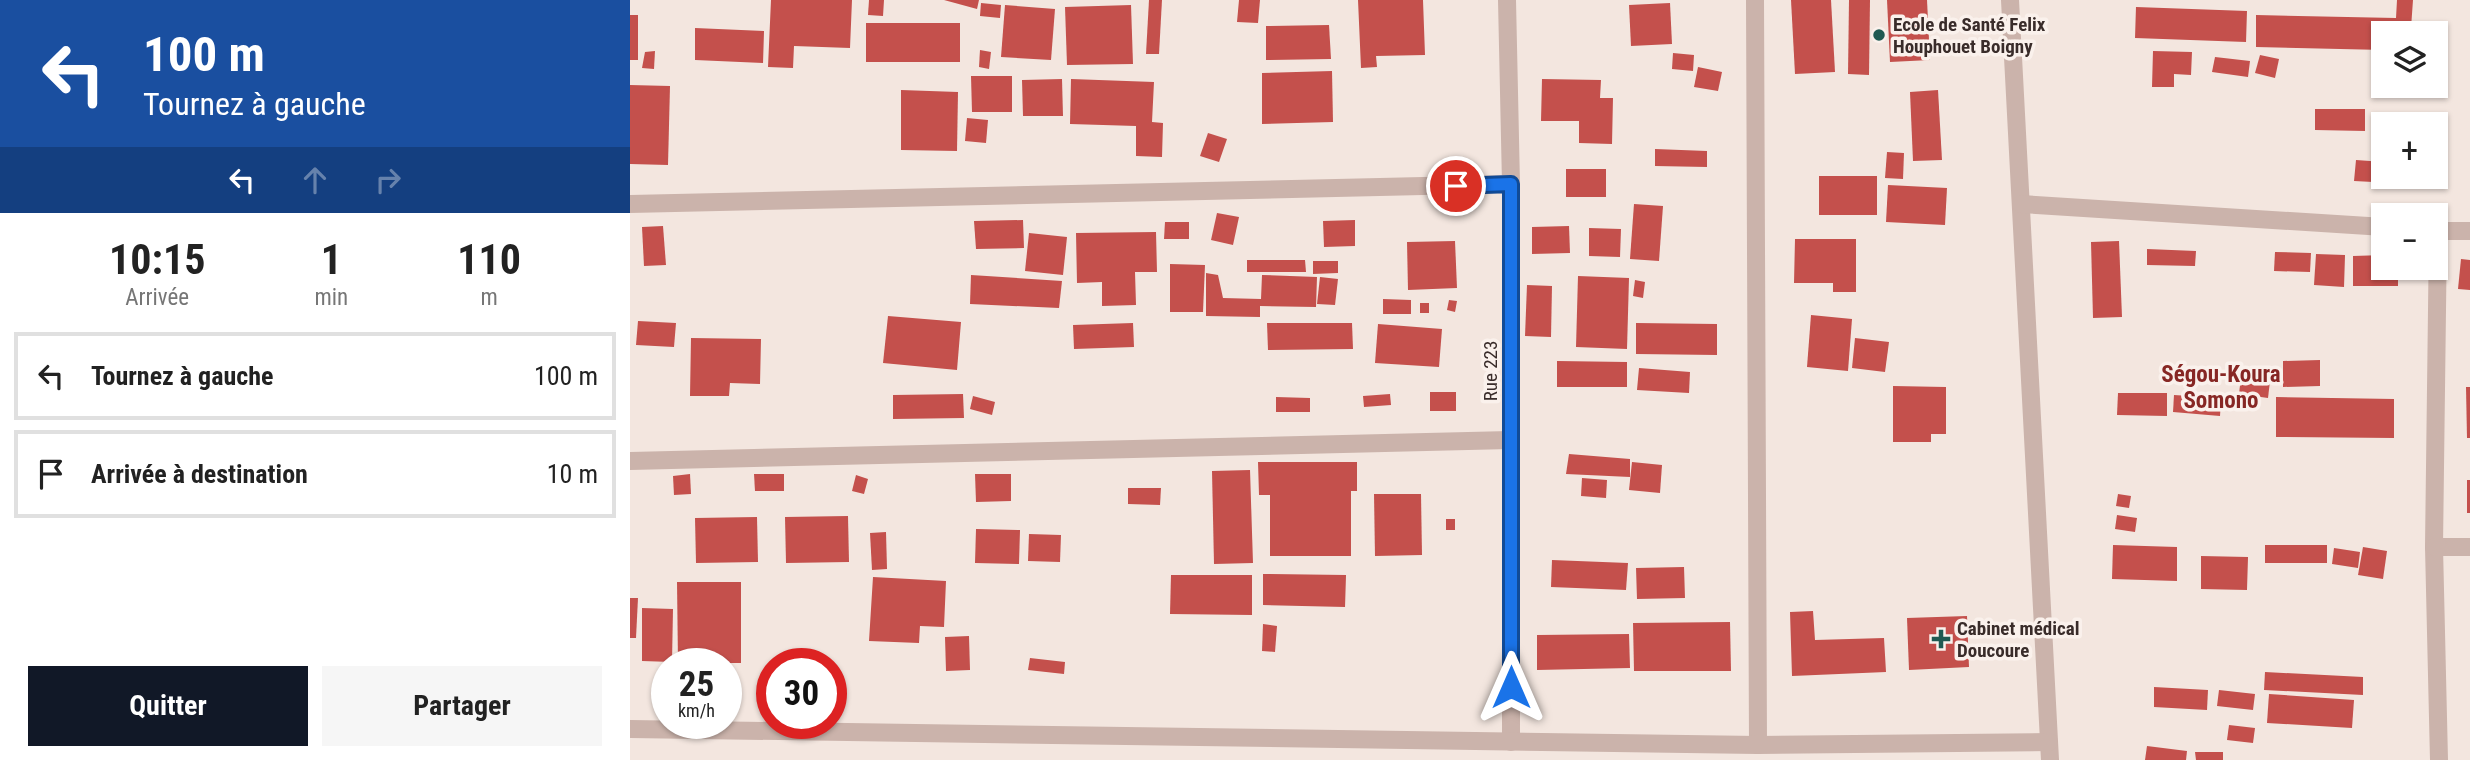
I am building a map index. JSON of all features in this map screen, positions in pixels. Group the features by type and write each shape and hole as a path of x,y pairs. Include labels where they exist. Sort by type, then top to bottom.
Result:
{"street":[{"name":"Rue 223","path":"1507,0 1511,184 1511,742"},
{"path":"1755,0 1758,745"},
{"path":"630,729 2049,751 2010,0"},
{"path":"630,204 1511,184"},
{"path":"2021,204 2371,226"},
{"path":"2448,231 2470,231"},
{"path":"2437,280 2434,547 2439,760"},
{"path":"630,461 1510,440"},
{"path":"2434,547 2470,547"}],"building":[{"path":"771,0 852,0 850,48 794,46 793,68 768,67"},
{"path":"869,0 884,0 883,16 868,15"},
{"path":"944,0 979,0 977,9"},
{"path":"1149,0 1162,0 1159,54 1146,54"},
{"path":"1239,0 1260,0 1258,23 1237,22"},
{"path":"1358,0 1423,0 1425,55 1376,56 1377,67 1361,68"},
{"path":"1791,0 1831,0 1835,72 1795,74"},
{"path":"1849,0 1870,0 1869,75 1848,74"},
{"path":"1887,0 1927,0 1930,60 1890,62"},
{"path":"2397,0 2413,0 2412,21 2371,21 2371,50 2256,47 2256,15 2396,18"},
{"path":"981,3 1001,5 1000,18 980,16"},
{"path":"1670,3 1672,44 1631,46 1629,5"},
{"path":"1005,5 1055,9 1051,60 1001,57"},
{"path":"1131,5 1133,64 1067,65 1065,7"},
{"path":"2136,7 2247,11 2246,42 2135,38"},
{"path":"630,15 638,15 638,60 630,60"},
{"path":"866,23 960,23 960,62 866,62"},
{"path":"1329,25 1331,59 1266,60 1266,26"},
{"path":"695,28 764,31 763,63 695,60"},
{"path":"980,50 991,52 989,69 979,67"},
{"path":"655,51 654,69 642,68 645,52"},
{"path":"2153,51 2192,52 2191,75 2174,74 2174,87 2152,87"},
{"path":"1673,53 1694,55 1693,71 1672,69"},
{"path":"2260,55 2279,59 2275,78 2255,73"},
{"path":"2215,57 2250,61 2248,77 2212,72"},
{"path":"1698,67 1722,72 1718,91 1694,87"},
{"path":"1332,71 1333,122 1262,124 1262,73"},
{"path":"971,76 1012,76 1012,112 972,112"},
{"path":"1062,79 1063,116 1023,116 1022,80"},
{"path":"1071,79 1154,82 1152,122 1163,123 1162,157 1136,156 1136,126 1070,124"},
{"path":"1542,79 1601,80 1600,98 1613,98 1612,144 1579,143 1579,121 1541,121"},
{"path":"630,85 670,86 668,165 630,164"},
{"path":"901,90 958,92 957,151 901,150"},
{"path":"1938,90 1942,160 1913,161 1910,92"},
{"path":"2315,109 2365,109 2365,131 2315,130"},
{"path":"967,118 988,120 986,143 965,141"},
{"path":"1208,133 1227,139 1219,162 1200,156"},
{"path":"1655,149 1707,151 1707,167 1655,166"},
{"path":"1887,152 1904,153 1903,179 1885,178"},
{"path":"2356,160 2371,161 2371,182 2354,181"},
{"path":"1566,169 1606,169 1606,197 1566,197"},
{"path":"1819,176 1877,176 1877,215 1819,215"},
{"path":"1888,185 1947,188 1945,225 1886,222"},
{"path":"1634,204 1663,206 1659,261 1630,259"},
{"path":"1217,213 1239,217 1233,245 1211,240"},
{"path":"1023,220 1024,248 976,249 974,221"},
{"path":"1355,220 1355,246 1324,247 1323,221"},
{"path":"1165,222 1189,222 1189,239 1164,239"},
{"path":"663,226 666,265 644,266 642,227"},
{"path":"1569,226 1570,253 1532,254 1532,227"},
{"path":"1589,228 1621,229 1620,257 1589,256"},
{"path":"1156,232 1157,272 1135,272 1136,305 1102,306 1102,282 1077,283 1076,233"},
{"path":"1029,233 1067,237 1063,275 1025,271"},
{"path":"1795,239 1856,239 1856,292 1833,292 1833,283 1794,283"},
{"path":"1455,241 1457,288 1408,290 1407,242"},
{"path":"2119,241 2122,317 2093,318 2091,242"},
{"path":"2147,249 2196,251 2195,266 2147,265"},
{"path":"2275,252 2311,253 2310,272 2274,271"},
{"path":"2316,254 2345,255 2344,287 2314,285"},
{"path":"2371,255 2371,280 2398,280 2398,286 2353,286 2353,256"},
{"path":"2461,259 2470,260 2470,290 2458,289"},
{"path":"1247,260 1305,260 1306,272 1247,272"},
{"path":"1313,261 1338,261 1338,273 1313,274"},
{"path":"1170,264 1205,265 1203,312 1170,312"},
{"path":"1206,273 1218,275 1223,298 1261,299 1262,275 1317,277 1316,307 1260,306 1260,317 1206,316"},
{"path":"971,275 1062,281 1059,308 970,304"},
{"path":"1578,276 1629,278 1627,349 1576,347"},
{"path":"1320,277 1338,279 1335,305 1317,304"},
{"path":"1635,280 1645,282 1643,298 1633,296"},
{"path":"1527,285 1552,286 1551,337 1525,336"},
{"path":"1383,299 1411,300 1411,314 1383,314"},
{"path":"1449,300 1457,301 1455,312 1447,310"},
{"path":"1420,303 1429,303 1429,313 1420,313"},
{"path":"1811,315 1852,319 1848,371 1807,367"},
{"path":"888,316 961,322 957,370 883,363"},
{"path":"638,321 676,323 674,347 636,345"},
{"path":"1133,323 1134,347 1074,349 1073,325"},
{"path":"1267,323 1352,323 1353,349 1268,350"},
{"path":"1636,323 1717,324 1717,355 1636,354"},
{"path":"1378,324 1442,329 1439,367 1375,363"},
{"path":"691,338 761,339 760,384 730,383 729,396 690,396"},
{"path":"1855,338 1889,342 1885,372 1852,368"},
{"path":"2320,360 2320,386 2283,387 2283,361"},
{"path":"1557,361 1627,362 1627,387 1557,387"},
{"path":"1639,368 1690,372 1689,393 1637,390"},
{"path":"2241,377 2270,381 2268,398 2239,394"},
{"path":"1893,386 1946,387 1946,434 1931,434 1931,442 1893,442"},
{"path":"2466,387 2470,387 2470,438 2467,438"},
{"path":"1430,392 1456,392 1456,411 1430,411"},
{"path":"2118,393 2167,393 2167,416 2117,415"},
{"path":"963,394 964,418 893,419 893,395"},
{"path":"1390,394 1391,405 1364,407 1363,396"},
{"path":"2174,395 2221,398 2220,416 2173,412"},
{"path":"973,396 995,402 992,415 970,409"},
{"path":"1276,397 1310,398 1310,412 1276,412"},
{"path":"2276,397 2394,399 2394,438 2276,437"},
{"path":"1569,454 1630,459 1630,477 1566,474"},
{"path":"1258,462 1357,462 1357,491 1351,491 1351,556 1270,556 1270,495 1259,495"},
{"path":"1632,462 1662,465 1660,493 1629,490"},
{"path":"1250,470 1253,563 1214,564 1212,471"},
{"path":"690,474 691,494 674,495 673,476"},
{"path":"754,474 784,474 784,491 755,491"},
{"path":"975,474 1011,474 1011,501 976,502"},
{"path":"856,475 868,479 864,494 852,491"},
{"path":"1582,478 1607,480 1606,498 1581,496"},
{"path":"2467,480 2470,480 2470,513 2467,513"},
{"path":"1128,488 1161,488 1160,505 1128,504"},
{"path":"1374,494 1421,494 1422,555 1375,556"},
{"path":"2118,494 2131,496 2129,508 2116,506"},
{"path":"2117,515 2137,518 2135,532 2115,529"},
{"path":"848,516 849,562 786,563 785,517"},
{"path":"757,517 758,562 696,563 695,518"},
{"path":"1446,519 1455,519 1455,530 1446,530"},
{"path":"976,529 1020,530 1019,564 975,563"},
{"path":"886,532 887,569 872,570 870,533"},
{"path":"1029,534 1061,535 1060,562 1028,561"},
{"path":"2113,545 2177,547 2177,581 2112,579"},
{"path":"2265,545 2327,545 2327,563 2265,563"},
{"path":"2363,547 2387,551 2383,579 2358,575"},
{"path":"2334,548 2360,552 2358,568 2332,564"},
{"path":"2201,556 2248,557 2247,590 2201,589"},
{"path":"1552,560 1628,563 1626,590 1551,587"},
{"path":"1684,567 1685,598 1637,599 1636,568"},
{"path":"1263,574 1346,575 1345,607 1263,605"},
{"path":"1171,575 1252,575 1252,615 1170,614"},
{"path":"873,577 946,581 944,627 920,626 919,643 869,641"},
{"path":"677,582 741,582 741,648 678,648"},
{"path":"630,598 638,598 636,638 630,638"},
{"path":"642,608 673,609 672,648 651,648 651,661 642,661"},
{"path":"1813,611 1815,640 1884,638 1886,672 1792,676 1790,612"},
{"path":"1967,616 1969,667 1909,670 1907,618"},
{"path":"1730,622 1731,671 1634,671 1633,623"},
{"path":"1263,624 1277,626 1275,652 1262,651"},
{"path":"1629,634 1630,668 1537,670 1537,635"},
{"path":"969,636 970,670 946,671 945,637"},
{"path":"1030,658 1065,662 1064,674 1028,670"},
{"path":"2265,672 2363,677 2363,695 2264,690"},
{"path":"2154,687 2208,690 2207,710 2154,707"},
{"path":"2219,690 2255,694 2253,710 2217,706"},
{"path":"2269,694 2354,700 2352,728 2267,723"},
{"path":"2229,725 2255,728 2253,743 2227,740"},
{"path":"2147,746 2187,751 2186,760 2145,760"},
{"path":"2195,752 2223,752 2223,760 2196,760"}],"place":[{"name":"Ecole de Santé Felix Houphouet Boigny","path":"1879,35"},
{"name":"Cabinet médical Doucoure","path":"1941,639"}],"district":[{"name":"Ségou-Koura Somono","path":"2221,387"}],"route":[{"path":"1456,186 1511,184 1511,687"}]}
